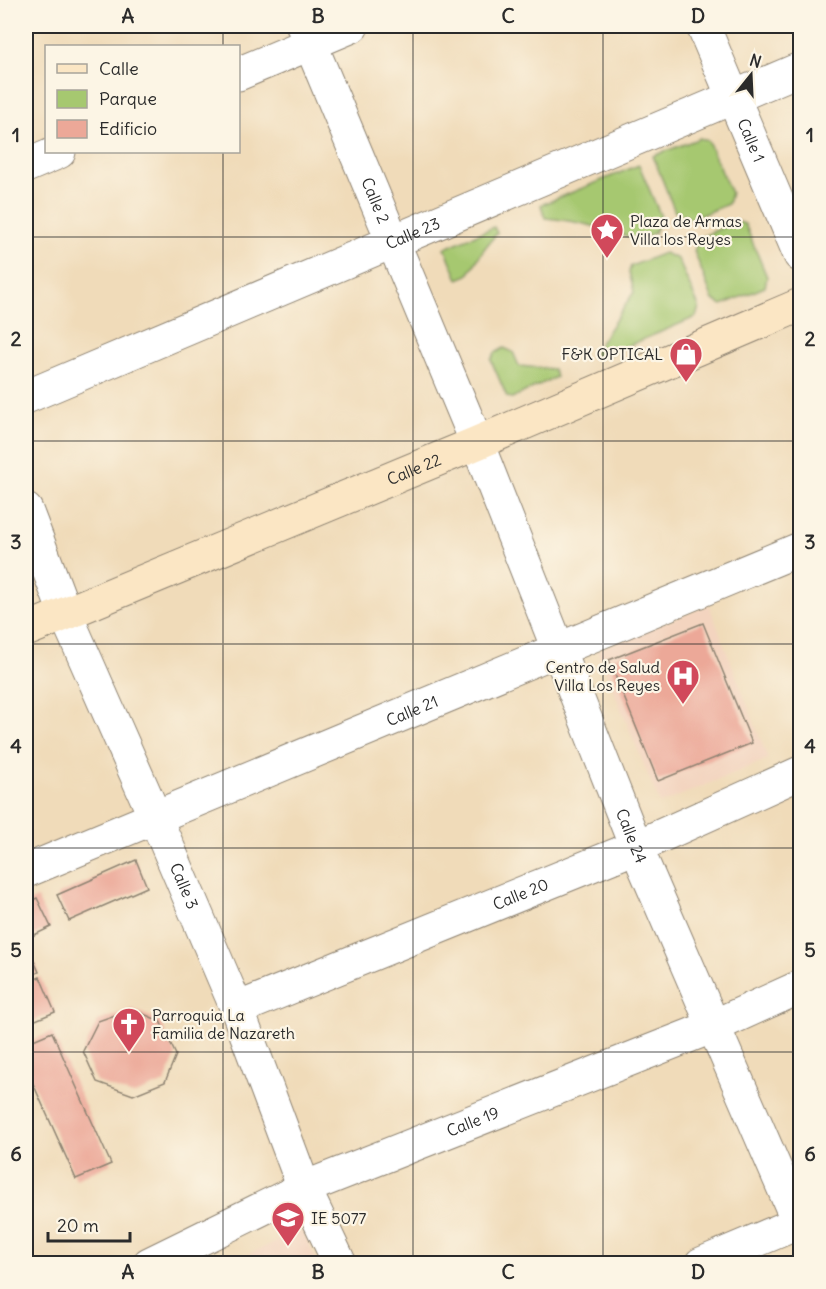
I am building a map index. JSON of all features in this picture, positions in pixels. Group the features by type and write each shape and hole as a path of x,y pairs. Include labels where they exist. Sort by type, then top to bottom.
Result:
{"street":[{"path":"240,73 307,34 352,26"},
{"name":"Calle 1","path":"703,26 801,255"},
{"name":"Calle 2","path":"307,34 477,443"},
{"name":"Calle 23","path":"26,397 801,69"},
{"path":"26,166 57,153"},
{"name":"Calle 22","path":"26,630 477,443 801,305"},
{"name":"Calle 24","path":"477,443 636,847 800,1223"},
{"name":"Calle 3","path":"26,510 65,613 156,817 237,1009 304,1188 340,1263"},
{"name":"Calle 21","path":"26,871 801,549"},
{"name":"Calle 20","path":"237,1009 636,847 801,773"},
{"name":"Calle 19","path":"149,1263 304,1188 714,1026 801,987"},
{"path":"701,1263 800,1223"}],"shaded area":[{"name":"Centro de Salud Villa Los Reyes","path":"709,605 768,759 660,804 597,650"},
{"name":"IE 5077","path":"302,1231 318,1263 228,1263"}],"green space":[{"path":"700,138 708,141 731,193 728,204 692,219 675,212 653,156"},
{"path":"639,165 661,217 654,233 639,240 593,226 545,218 541,205"},
{"path":"736,221 745,224 767,277 765,287 722,305 713,300 694,251 699,238"},
{"path":"494,227 497,233 468,275 458,279 445,248"},
{"path":"664,253 678,259 699,307 696,317 597,359 594,352 634,292 629,272 631,266"},
{"path":"504,348 513,352 519,366 553,369 556,377 512,398 507,397 491,360 495,353"}],"building":[{"name":"Centro de Salud Villa Los Reyes","path":"703,623 752,743 658,781 609,660"},
{"path":"136,860 147,887 69,921 57,895"},
{"path":"37,898 51,927 26,939 26,903"},
{"path":"26,943 39,972 26,978"},
{"path":"40,977 55,1012 26,1024 26,983"},
{"name":"Parroquia La Familia de Nazareth","path":"132,1009 160,1021 176,1055 165,1082 133,1095 97,1082 83,1051 98,1021"},
{"path":"52,1032 111,1164 76,1179 26,1068 26,1043"}],"place":[{"name":"Plaza de Armas Villa los Reyes","path":"607,259"},
{"name":"F&K OPTICAL","path":"686,383"},
{"name":"Centro de Salud Villa Los Reyes","path":"683,705"},
{"name":"Parroquia La Familia de Nazareth","path":"129,1053"},
{"name":"IE 5077","path":"288,1247"}]}
